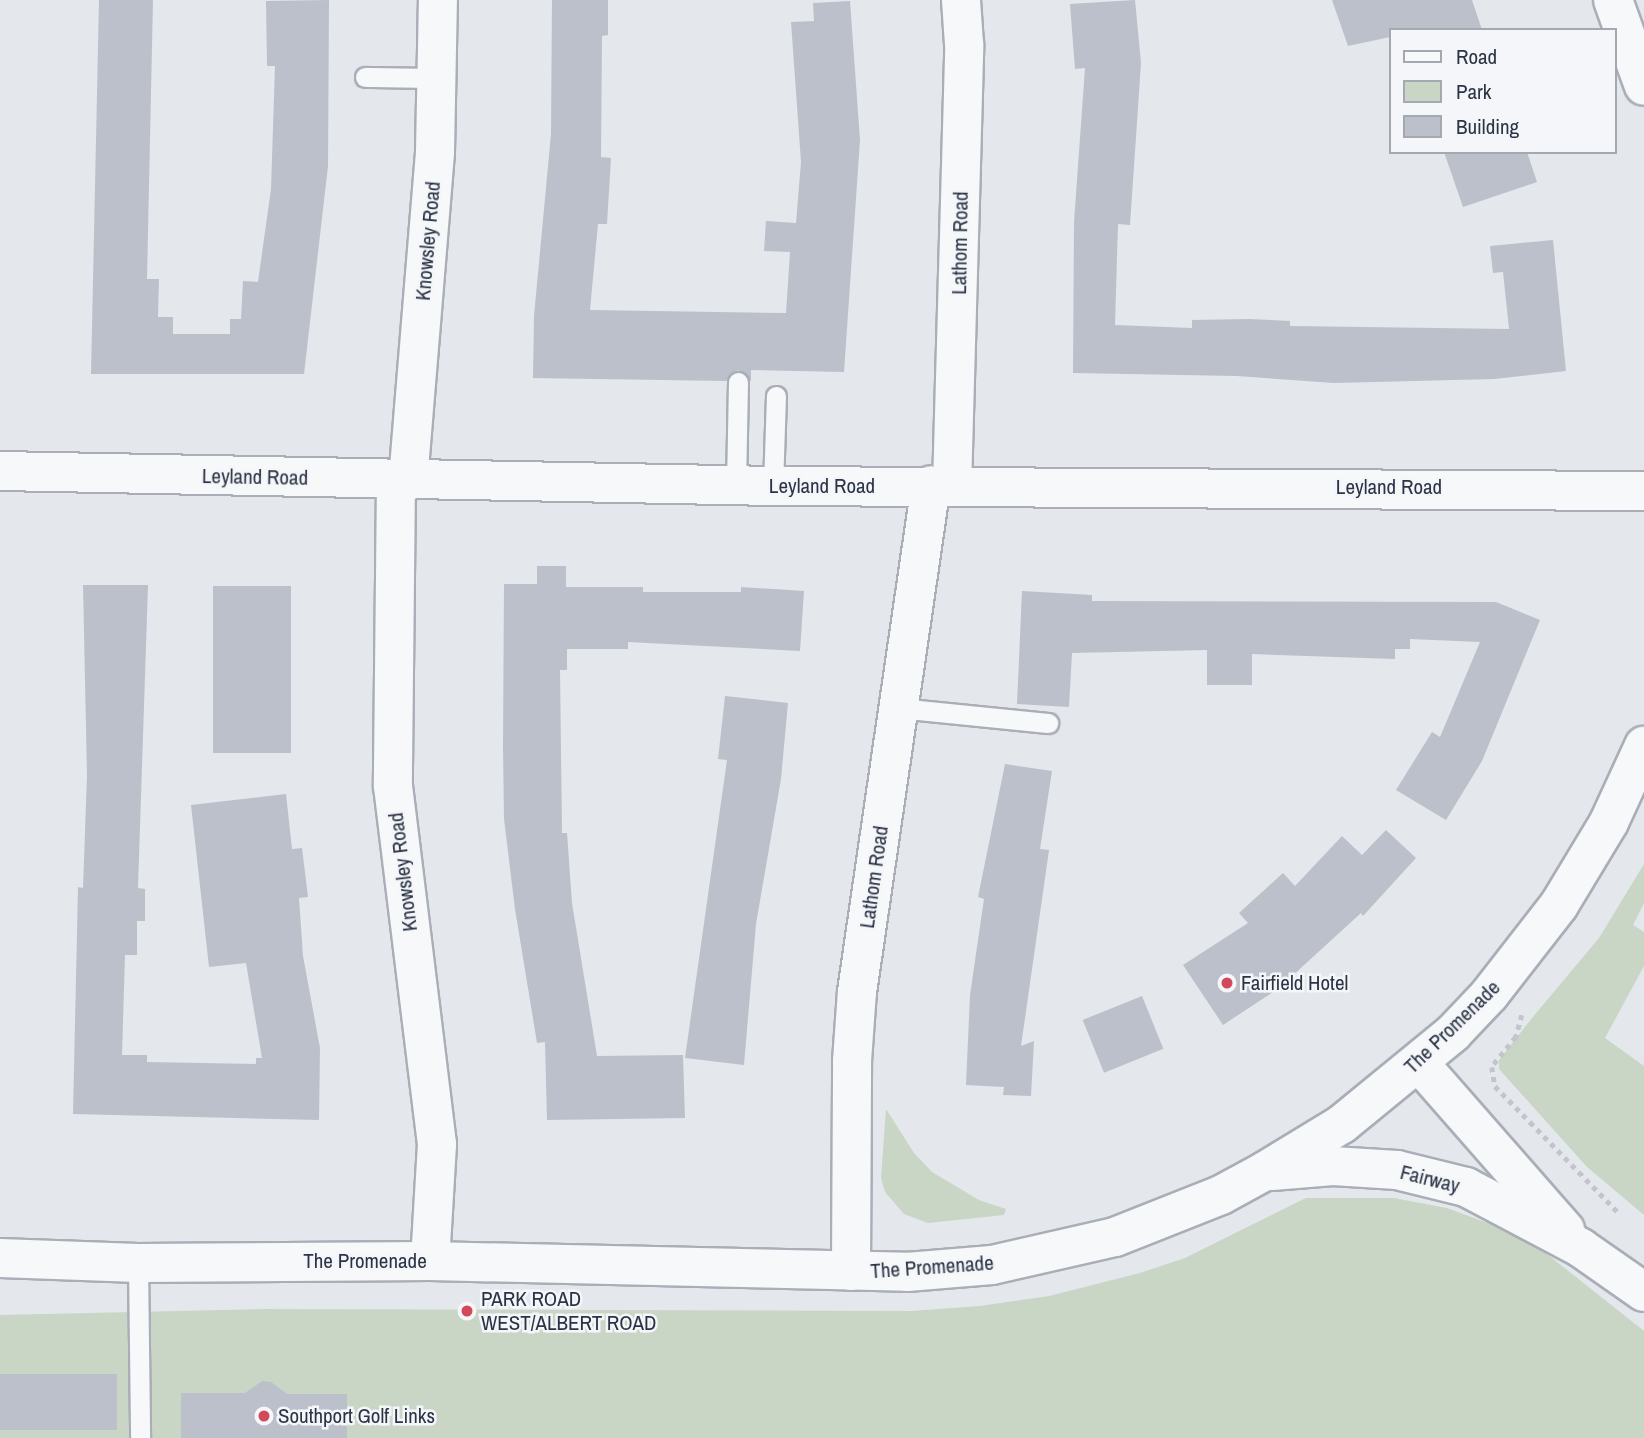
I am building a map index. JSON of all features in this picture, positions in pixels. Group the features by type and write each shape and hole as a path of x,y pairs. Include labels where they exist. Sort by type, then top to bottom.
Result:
{"street":[{"name":"Knowsley Road","path":"430,1261 437,1144 393,786 402,481 435,152 439,0"},
{"name":"Lathom Road","path":"851,1271 852,1061 857,992 898,708 941,486 964,58 961,0"},
{"path":"1613,0 1644,86"},
{"name":"Leyland Road","path":"0,471 754,486 1644,491"},
{"name":"The Promenade","path":"0,1258 138,1263 430,1261 851,1271 956,1269 1053,1254 1166,1219 1265,1171 1342,1124 1419,1063 1489,995 1559,905 1609,822 1644,746"},
{"name":"Fairway","path":"1419,1063 1581,1248"},
{"name":"Fairway","path":"1265,1171 1333,1166 1409,1172 1465,1187 1581,1248 1644,1292"}],"lane":[{"path":"365,77 437,78"},
{"path":"738,382 754,486"},
{"path":"754,486 776,396"},
{"path":"898,708 1048,723"},
{"path":"138,1263 140,1438"}],"path":[{"path":"1523,1007 1516,1037 1492,1067 1494,1086 1618,1212"}],"green space":[{"path":"1644,864 1644,903 1633,925 1644,932 1644,966 1605,1038 1644,1066 1644,1215 1587,1167 1499,1069 1499,1060 1599,938"},
{"path":"886,1109 914,1153 932,1172 979,1200 1006,1209 1004,1215 928,1223 904,1214 885,1192 881,1178"},
{"path":"1306,1198 1394,1198 1447,1208 1512,1232 1542,1250 1644,1331 1644,1438 0,1438 0,1315 263,1309 911,1311 980,1306 1049,1296 1140,1273 1185,1258"}],"building":[{"path":"99,0 153,0 147,279 159,279 158,317 173,317 173,334 230,334 230,319 241,319 243,281 258,282 271,189 275,66 267,66 266,1 329,0 328,166 304,374 91,374"},
{"path":"552,0 608,0 608,35 602,36 601,157 611,158 607,224 598,224 590,310 786,313 790,252 764,251 766,221 796,223 801,162 791,22 814,21 813,3 850,1 860,140 844,372 751,370 751,381 738,370 726,381 533,378 534,316 551,134"},
{"path":"1135,0 1141,63 1130,225 1118,224 1115,325 1192,328 1192,320 1249,319 1290,321 1290,326 1509,329 1503,272 1493,273 1490,246 1553,240 1566,371 1494,379 1334,383 1237,376 1073,373 1074,222 1085,68 1075,69 1070,4"},
{"path":"1332,0 1472,0 1481,28 1388,28 1388,37 1348,46"},
{"path":"1445,154 1528,154 1537,182 1463,207"},
{"path":"537,566 566,566 566,587 643,587 643,592 741,592 741,587 804,591 800,651 628,642 628,649 567,649 567,670 560,670 562,833 567,833 572,903 597,1056 683,1055 685,1118 547,1120 545,1042 537,1043 515,909 504,819 504,584 537,584"},
{"path":"83,585 148,585 138,888 145,889 145,921 137,921 137,955 125,955 122,1055 147,1055 147,1062 256,1064 256,1058 262,1058 246,963 209,967 191,805 286,794 292,849 302,848 308,897 299,898 303,956 320,1048 319,1120 73,1114 78,887 83,888 87,775"},
{"path":"213,586 291,586 291,753 213,753"},
{"path":"1022,591 1092,595 1092,601 1496,602 1540,620 1482,761 1446,820 1396,790 1432,732 1440,737 1480,642 1410,639 1410,649 1395,649 1395,659 1252,654 1252,685 1207,685 1207,650 1072,653 1069,707 1017,704"},
{"path":"725,696 788,703 781,779 756,924 744,1065 685,1058 727,760 718,759"},
{"path":"1005,764 1052,771 1040,849 1049,850 1021,1046 1034,1041 1031,1096 1003,1095 1004,1087 966,1085 970,995 984,899 978,897"},
{"path":"1386,830 1416,858 1363,916 1361,913 1279,988 1223,1025 1183,965 1248,923 1239,913 1283,873 1295,886 1342,836 1362,855"},
{"path":"1142,996 1163,1049 1104,1073 1083,1020"},
{"path":"0,1374 117,1374 117,1430 0,1430"},
{"name":"Southport Golf Links","path":"262,1381 271,1382 287,1394 347,1394 347,1438 181,1438 181,1393 245,1393"}],"place":[{"name":"Fairfield Hotel","path":"1227,983"},
{"name":"PARK ROAD WEST/ALBERT ROAD","path":"467,1311"},
{"name":"Southport Golf Links","path":"264,1416"}]}
